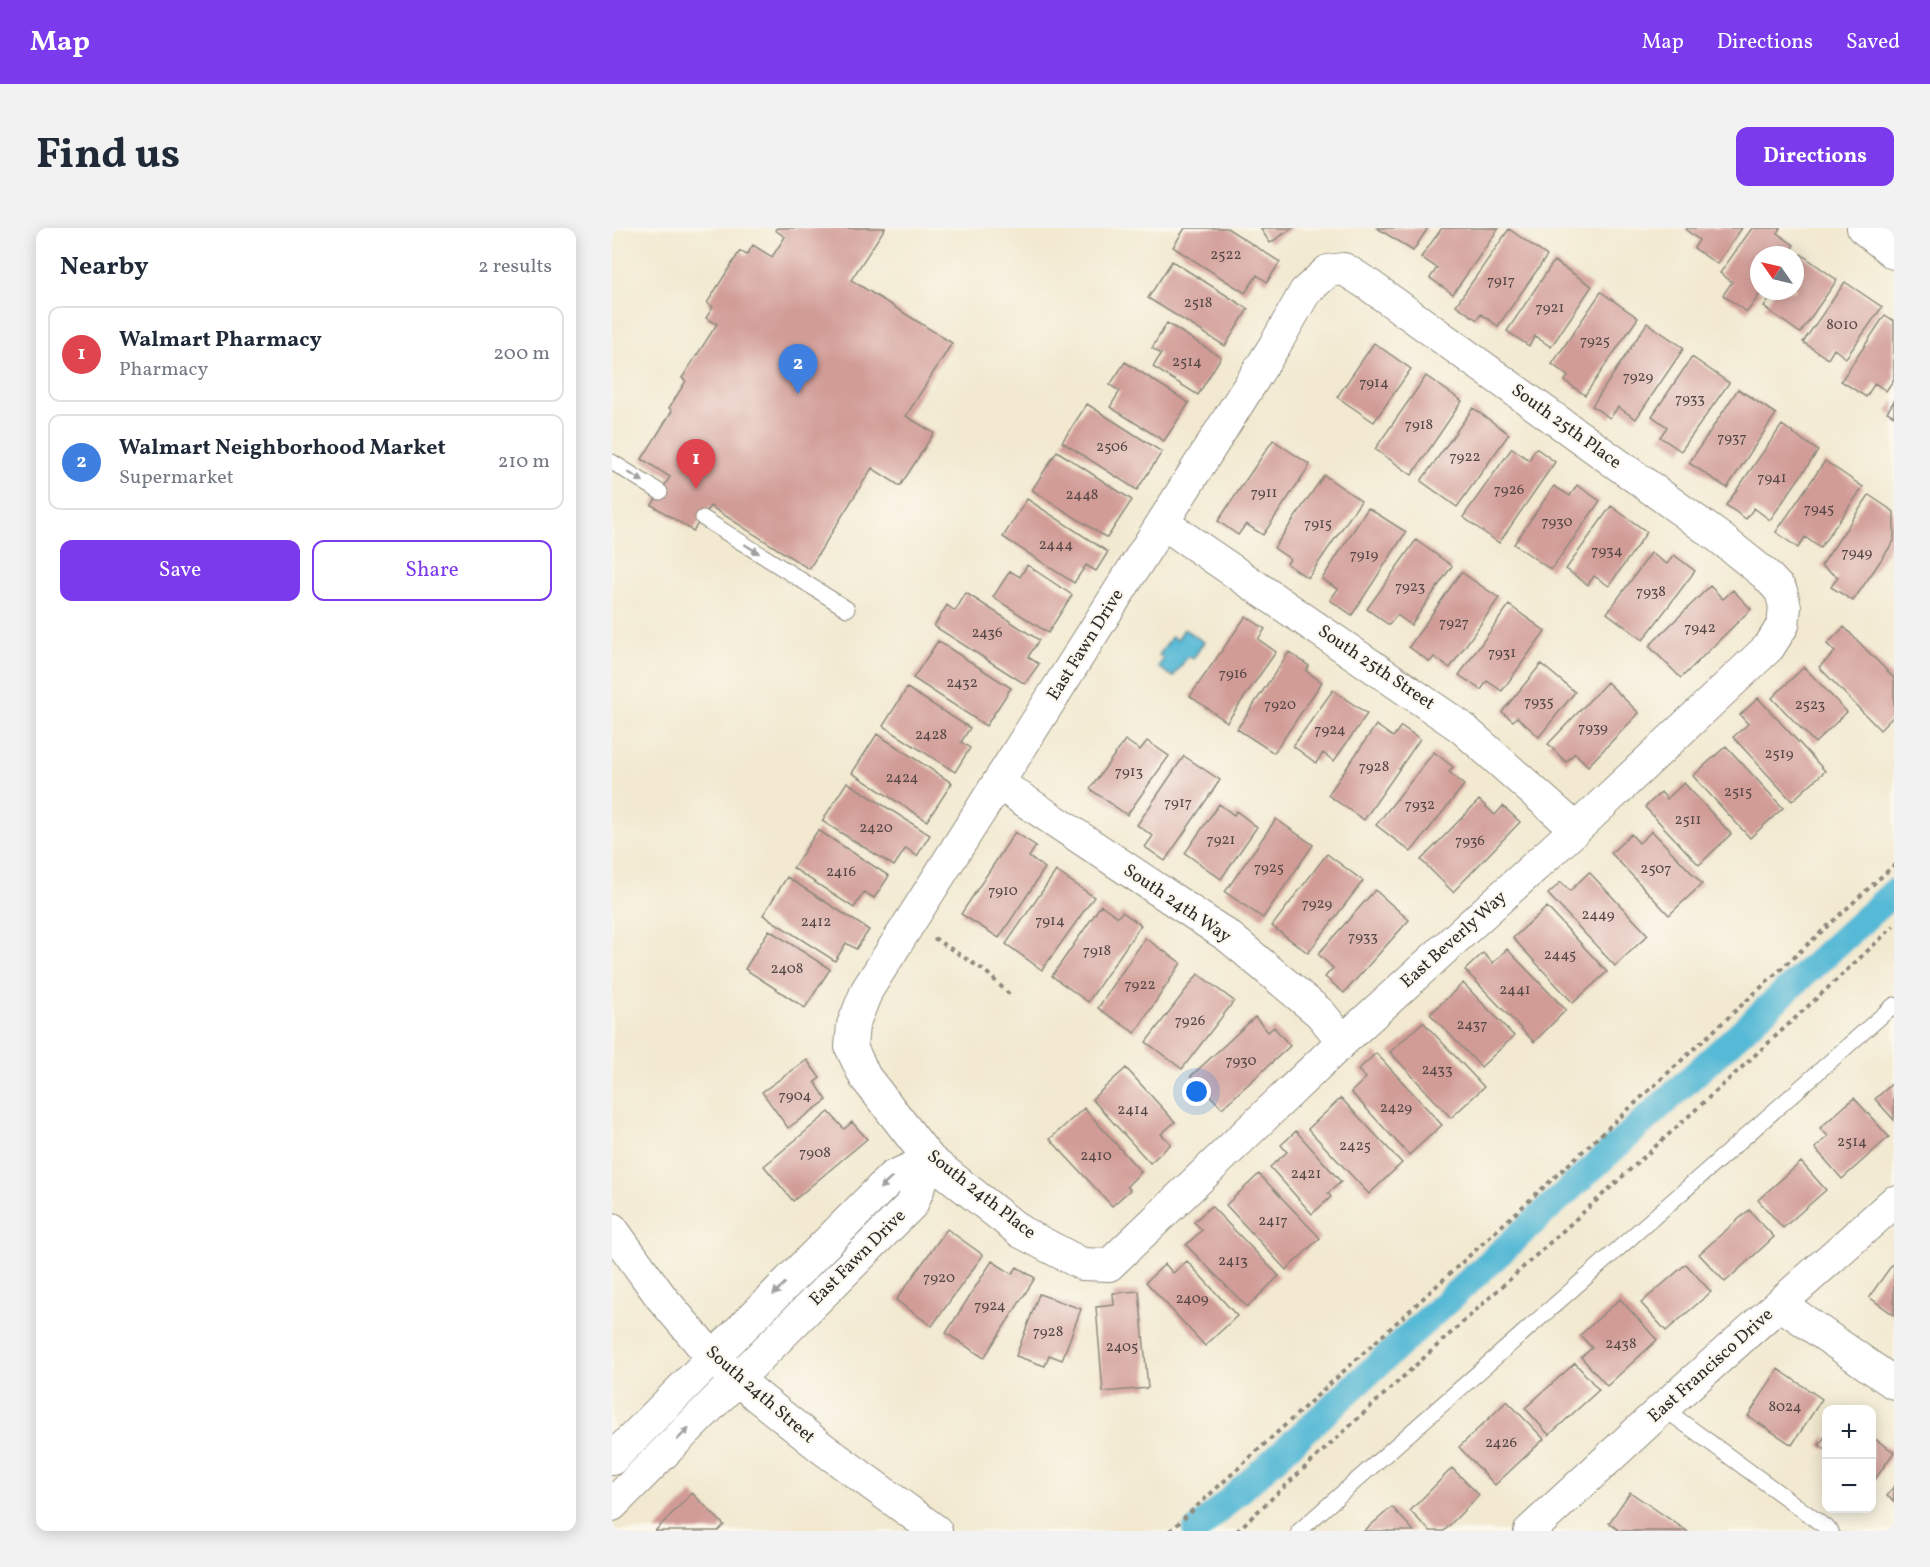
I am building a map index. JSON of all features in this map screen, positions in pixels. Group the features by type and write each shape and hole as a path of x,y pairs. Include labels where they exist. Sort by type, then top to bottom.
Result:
{"street":[{"path":"1863,228 1894,254"},
{"name":"South 25th Place","path":"1328,271 1344,269 1368,285 1720,538 1765,574 1781,591 1785,607"},
{"name":"East Fawn Drive","path":"853,1025 867,990 1275,345 1305,292 1328,271"},
{"name":"South 25th Street","path":"1163,523 1461,727 1576,829"},
{"name":"East Beverly Way","path":"1109,1265 1343,1041 1576,829 1769,647 1783,625 1785,607"},
{"name":"South 24th Way","path":"998,783 1229,937 1320,1013 1343,1041"},
{"name":"South 24th Place","path":"853,1025 851,1047 865,1077 930,1160 1022,1232 1082,1264 1109,1265"},
{"name":"East Fawn Drive","path":"630,1459 737,1379 892,1177 930,1160"},
{"name":"East Francisco Drive","path":"1530,1531 1663,1408 1894,1202"},
{"name":"South 24th Street","path":"612,1229 661,1297 712,1357 822,1448 936,1531"},
{"name":"East Fawn Drive","path":"612,1505 630,1459 712,1357 820,1272"},
{"path":"1780,1304 1894,1383"}],"lane":[{"path":"612,462 660,492"},
{"path":"703,518 847,609"},
{"path":"1299,1531 1894,1005"},
{"path":"1663,1408 1831,1531"}],"path":[{"path":"1170,1531 1894,865"},
{"path":"1237,1531 1357,1418 1894,926"},
{"path":"928,934 985,971 1011,996"}],"water":[{"path":"1184,629 1204,642 1193,659 1188,656 1173,677 1158,667 1164,658 1159,655 1172,636 1177,640"}],"building":[{"path":"777,228 885,228 851,280 952,343 906,416 934,433 900,486 872,468 809,569 710,506 693,531 652,505 670,477 642,459 672,411 669,408 686,381 682,378 717,324 706,318 713,307 707,303 740,251 747,255 753,245 772,257 785,237 775,230"},
{"path":"1185,228 1227,228 1280,262 1267,282 1257,275 1245,293 1173,247"},
{"path":"1260,228 1293,228 1270,243"},
{"path":"1377,228 1428,228 1413,251"},
{"path":"1442,228 1499,228 1453,294 1430,278 1437,268 1421,257"},
{"path":"1687,228 1742,228 1717,264 1694,248 1699,240 1686,230"},
{"path":"1752,228 1780,228 1777,233 1794,245 1750,246 1750,300 1756,300 1747,312 1723,295 1732,282 1720,273"},
{"path":"1509,229 1547,256 1498,326 1481,314 1477,320 1456,305"},
{"path":"1804,256 1837,280 1800,333 1764,307 1769,300 1804,300"},
{"path":"1172,261 1248,309 1225,346 1148,298"},
{"path":"1554,261 1592,286 1551,347 1535,336 1529,346 1507,331"},
{"path":"1845,282 1882,307 1846,358 1834,349 1828,359 1803,342"},
{"path":"1601,292 1638,318 1585,395 1565,381 1568,376 1552,364"},
{"path":"1885,315 1894,321 1894,379 1886,391 1875,383 1866,397 1841,381"},
{"path":"1167,323 1221,357 1198,395 1153,367 1161,354 1152,348"},
{"path":"1647,323 1684,348 1636,419 1618,407 1610,418 1592,406"},
{"path":"1374,343 1411,369 1374,422 1337,397"},
{"path":"1692,357 1729,383 1681,451 1660,437 1667,427 1652,416"},
{"path":"1125,362 1189,403 1164,441 1110,407 1120,391 1110,385"},
{"path":"1426,376 1462,401 1412,475 1375,449"},
{"path":"1738,389 1776,414 1727,488 1689,463"},
{"path":"1894,401 1894,416 1887,412"},
{"path":"1087,404 1162,452 1137,490 1062,442"},
{"path":"1473,408 1509,434 1457,507 1421,481"},
{"path":"1782,425 1818,451 1770,520 1754,508 1746,519 1726,505"},
{"path":"1273,440 1310,465 1263,535 1246,524 1238,535 1218,521"},
{"path":"1512,448 1529,460 1536,448 1555,462 1499,543 1463,517"},
{"path":"1057,451 1132,500 1107,538 1032,490"},
{"path":"1825,461 1863,487 1820,548 1805,537 1798,548 1776,532"},
{"path":"1324,475 1361,501 1308,578 1287,564 1290,559 1274,548"},
{"path":"1577,485 1600,501 1551,570 1514,544 1554,486 1570,496"},
{"path":"1869,495 1894,512 1894,541 1853,601 1831,587 1838,577 1821,566"},
{"path":"1027,499 1108,552 1096,571 1086,565 1074,583 1003,537"},
{"path":"1611,506 1647,532 1609,586 1594,576 1588,585 1566,569"},
{"path":"1368,508 1406,532 1352,615 1330,600 1338,589 1322,579"},
{"path":"1416,540 1452,566 1411,625 1397,615 1389,625 1367,609"},
{"path":"1651,553 1667,564 1674,555 1695,571 1643,640 1607,613"},
{"path":"1027,565 1072,595 1048,633 993,597 1010,571 1020,577"},
{"path":"1461,572 1499,598 1450,668 1434,657 1430,662 1409,647"},
{"path":"1710,586 1723,599 1733,590 1751,609 1681,678 1649,646"},
{"path":"966,593 1039,640 1028,657 1039,664 1025,684 934,626 947,605 955,611"},
{"path":"1509,605 1545,631 1502,691 1487,681 1481,690 1459,675"},
{"path":"1246,616 1265,629 1258,639 1276,652 1227,722 1190,696"},
{"path":"1844,627 1894,678 1894,716 1880,730 1819,667 1835,652 1827,644"},
{"path":"938,641 1011,688 986,726 913,678"},
{"path":"1289,652 1309,666 1306,671 1322,682 1274,753 1237,729"},
{"path":"1541,664 1575,692 1539,737 1517,717 1513,721 1502,712"},
{"path":"1804,667 1847,712 1815,743 1772,698"},
{"path":"1607,682 1639,713 1588,766 1575,753 1566,762 1548,744"},
{"path":"907,688 970,728 961,742 970,748 955,772 883,726"},
{"path":"1333,690 1367,714 1334,761 1323,753 1316,763 1293,746"},
{"path":"1758,698 1825,771 1792,801 1733,737 1748,724 1740,715"},
{"path":"1376,725 1393,737 1401,726 1420,739 1364,820 1328,795"},
{"path":"877,734 952,783 927,821 852,773"},
{"path":"1125,740 1140,750 1147,741 1169,756 1127,815 1090,789"},
{"path":"1726,746 1783,808 1750,838 1693,776"},
{"path":"1434,752 1453,767 1449,772 1464,785 1411,852 1376,825"},
{"path":"1184,756 1220,780 1165,861 1145,847 1153,836 1137,825"},
{"path":"847,782 930,835 917,856 906,848 894,866 822,821"},
{"path":"1684,783 1731,834 1699,865 1645,807 1661,792 1667,799"},
{"path":"1479,800 1495,815 1503,806 1520,822 1453,892 1421,860"},
{"path":"1219,804 1234,815 1236,811 1257,827 1221,879 1185,853"},
{"path":"1276,819 1313,845 1263,918 1225,892"},
{"path":"818,830 889,876 874,898 864,892 854,908 793,868"},
{"path":"1652,831 1702,884 1669,915 1611,853 1631,834 1639,843"},
{"path":"1015,832 1036,846 1029,857 1045,868 999,938 961,914"},
{"path":"1327,854 1363,881 1308,953 1272,926"},
{"path":"1056,871 1094,897 1042,970 1006,944"},
{"path":"1589,872 1648,935 1615,966 1548,894 1561,882 1570,891"},
{"path":"787,877 869,930 856,949 846,943 835,961 763,915"},
{"path":"1375,890 1409,920 1344,993 1325,977 1333,968 1318,954"},
{"path":"1101,905 1118,917 1122,912 1141,925 1088,1002 1052,976"},
{"path":"1547,907 1607,972 1573,1003 1513,938"},
{"path":"769,930 830,969 805,1008 745,969"},
{"path":"1145,938 1181,963 1135,1033 1098,1008"},
{"path":"1507,949 1566,1010 1534,1042 1465,970 1483,953 1493,963"},
{"path":"1198,974 1234,1001 1182,1069 1146,1042"},
{"path":"1463,983 1514,1036 1481,1067 1430,1014"},
{"path":"1255,1017 1268,1032 1274,1027 1290,1046 1222,1108 1191,1076"},
{"path":"1423,1022 1484,1087 1451,1118 1390,1052"},
{"path":"1376,1053 1442,1125 1409,1155 1351,1092 1366,1078 1358,1070"},
{"path":"807,1060 820,1078 815,1082 827,1100 788,1128 762,1092"},
{"path":"1126,1068 1175,1122 1161,1134 1171,1144 1150,1163 1092,1099"},
{"path":"1894,1082 1894,1120 1875,1099"},
{"path":"1341,1098 1402,1163 1369,1194 1308,1129"},
{"path":"1854,1098 1889,1137 1842,1179 1815,1148 1828,1136 1820,1128"},
{"path":"1084,1108 1141,1172 1127,1186 1130,1190 1112,1206 1050,1139"},
{"path":"829,1112 844,1129 852,1122 867,1139 793,1201 764,1166"},
{"path":"1296,1131 1341,1182 1328,1193 1331,1197 1312,1214 1270,1167 1287,1152 1281,1145"},
{"path":"1801,1162 1826,1190 1783,1228 1758,1200"},
{"path":"1259,1174 1320,1238 1286,1270 1226,1205"},
{"path":"1211,1206 1279,1276 1247,1307 1186,1245 1202,1230 1194,1222"},
{"path":"1749,1210 1774,1237 1725,1282 1699,1254"},
{"path":"947,1229 983,1255 932,1326 896,1300"},
{"path":"992,1261 1012,1274 1017,1267 1035,1278 984,1358 946,1333"},
{"path":"1187,1261 1237,1316 1205,1346 1146,1282 1165,1264 1173,1273"},
{"path":"1894,1262 1894,1315 1869,1297"},
{"path":"1686,1264 1711,1292 1666,1331 1641,1303"},
{"path":"1139,1291 1148,1388 1103,1392 1096,1307 1114,1305 1113,1293"},
{"path":"1039,1294 1081,1309 1062,1360 1049,1355 1045,1366 1016,1356"},
{"path":"1620,1299 1657,1340 1607,1386 1581,1357 1592,1348 1580,1335"},
{"path":"1575,1363 1599,1390 1549,1435 1525,1408"},
{"path":"1778,1369 1822,1399 1792,1445 1748,1416"},
{"path":"1507,1401 1544,1439 1495,1485 1459,1447"},
{"path":"1876,1440 1894,1452 1876,1478"},
{"path":"1452,1468 1479,1495 1444,1531 1430,1531 1410,1511"},
{"path":"1894,1486 1894,1501 1887,1496"},
{"path":"1630,1492 1687,1531 1620,1531 1609,1523"},
{"path":"692,1493 724,1525 718,1531 655,1531"},
{"path":"1392,1507 1414,1531 1364,1531"}],"waterway":[{"path":"1196,1531 1894,892"}],"place":[{"name":"Walmart Neighborhood Market","path":"798,394"},
{"name":"Walmart Pharmacy","path":"696,489"}]}
